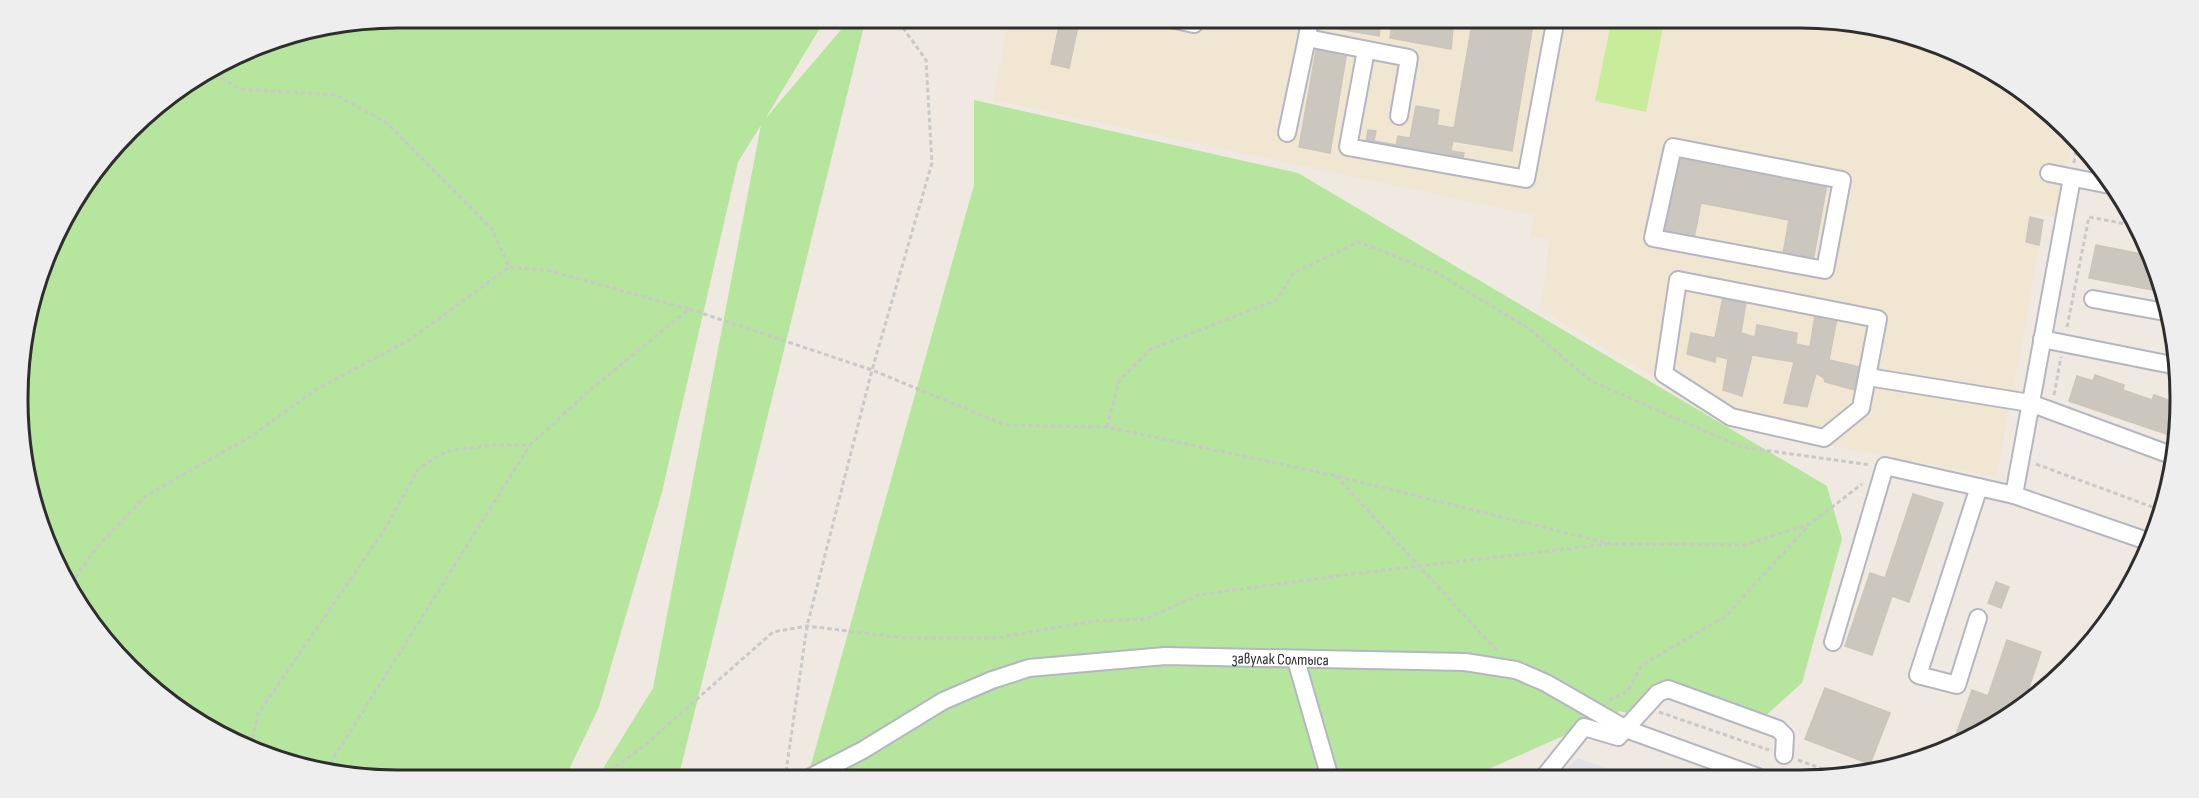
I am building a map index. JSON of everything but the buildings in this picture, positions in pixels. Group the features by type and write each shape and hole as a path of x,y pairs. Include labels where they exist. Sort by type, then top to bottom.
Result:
{"street":[{"path":"1287,133 1309,28"},
{"path":"1366,50 1348,147 1526,179 1554,28"},
{"path":"1307,38 1409,58 1399,116"},
{"path":"1673,147 1842,180 1825,270 1653,238 1673,147"},
{"path":"2049,173 2101,184"},
{"path":"2014,495 2072,178"},
{"path":"1678,280 1878,319 1868,376 1861,408 1824,438 1731,417 1664,374 1678,280"},
{"path":"2093,298 2160,311"},
{"path":"2042,339 2169,364"},
{"path":"1868,376 2030,403 2166,453"},
{"path":"1833,642 1885,466 2014,495 2143,539"},
{"path":"1978,618 1957,685 1918,675 1979,487"},
{"name":"завулак Солтыса","path":"824,770 863,750 951,697 1029,668 1165,656 1465,662 1516,670 1546,683 1626,729 1739,770"},
{"path":"1296,660 1328,770"},
{"path":"1550,770 1584,727 1618,737 1658,693 1668,689 1778,729 1785,736 1784,755"}],"path":[{"path":"786,770 807,626 872,369 932,163 926,60 903,28"},
{"path":"218,76 240,88 336,95 387,123 492,229 509,267"},
{"path":"1107,427 1119,381 1151,349 1277,300 1293,273 1359,242 1437,273 1528,328 1591,381 1741,447 1885,466"},
{"path":"75,578 97,547 147,495 250,436 317,389 411,339 509,267 550,271 689,309 872,369 1005,425 1107,427 1336,476 1611,544"},
{"path":"331,763 530,445 590,390 689,309"},
{"path":"253,739 258,714 385,529 419,468 447,451 494,445 530,445"},
{"path":"2020,458 2154,508"},
{"path":"1591,709 1628,691 1642,665 1726,616 1810,524 1885,466"},
{"path":"1336,476 1516,670"},
{"path":"611,770 645,745 772,632 807,626 905,638 994,638 1095,621 1146,619 1197,596 1419,566 1611,544 1744,545 1810,524"},
{"path":"1644,707 1823,769"}],"shaded area":[{"path":"1007,28 1824,29 1896,41 1964,67 2026,105 2071,147 2057,218 2033,213 2031,217 2043,220 2025,329 1996,477 1739,428 1540,309 1550,240 1530,236 1534,215 993,100"},
{"path":"1578,758 1610,770 1564,770"}],"green space":[{"path":"820,28 765,119 842,28 864,28 680,770 602,770 653,688 761,125 738,162 662,492 599,707 569,770 399,770 327,762 303,757 257,741 193,707 173,693 137,661 105,625 91,605 57,541 41,495 36,471 28,399 36,327 41,303 57,257 91,193 105,173 137,137 173,105 193,91 235,67 280,48 327,36 375,29"},
{"path":"1610,28 1663,28 1646,112 1595,101"},
{"path":"974,100 1298,173 1827,486 1842,539 1802,683 1764,717 1664,681 1630,714 1620,711 1486,770 810,770 974,185"}]}
